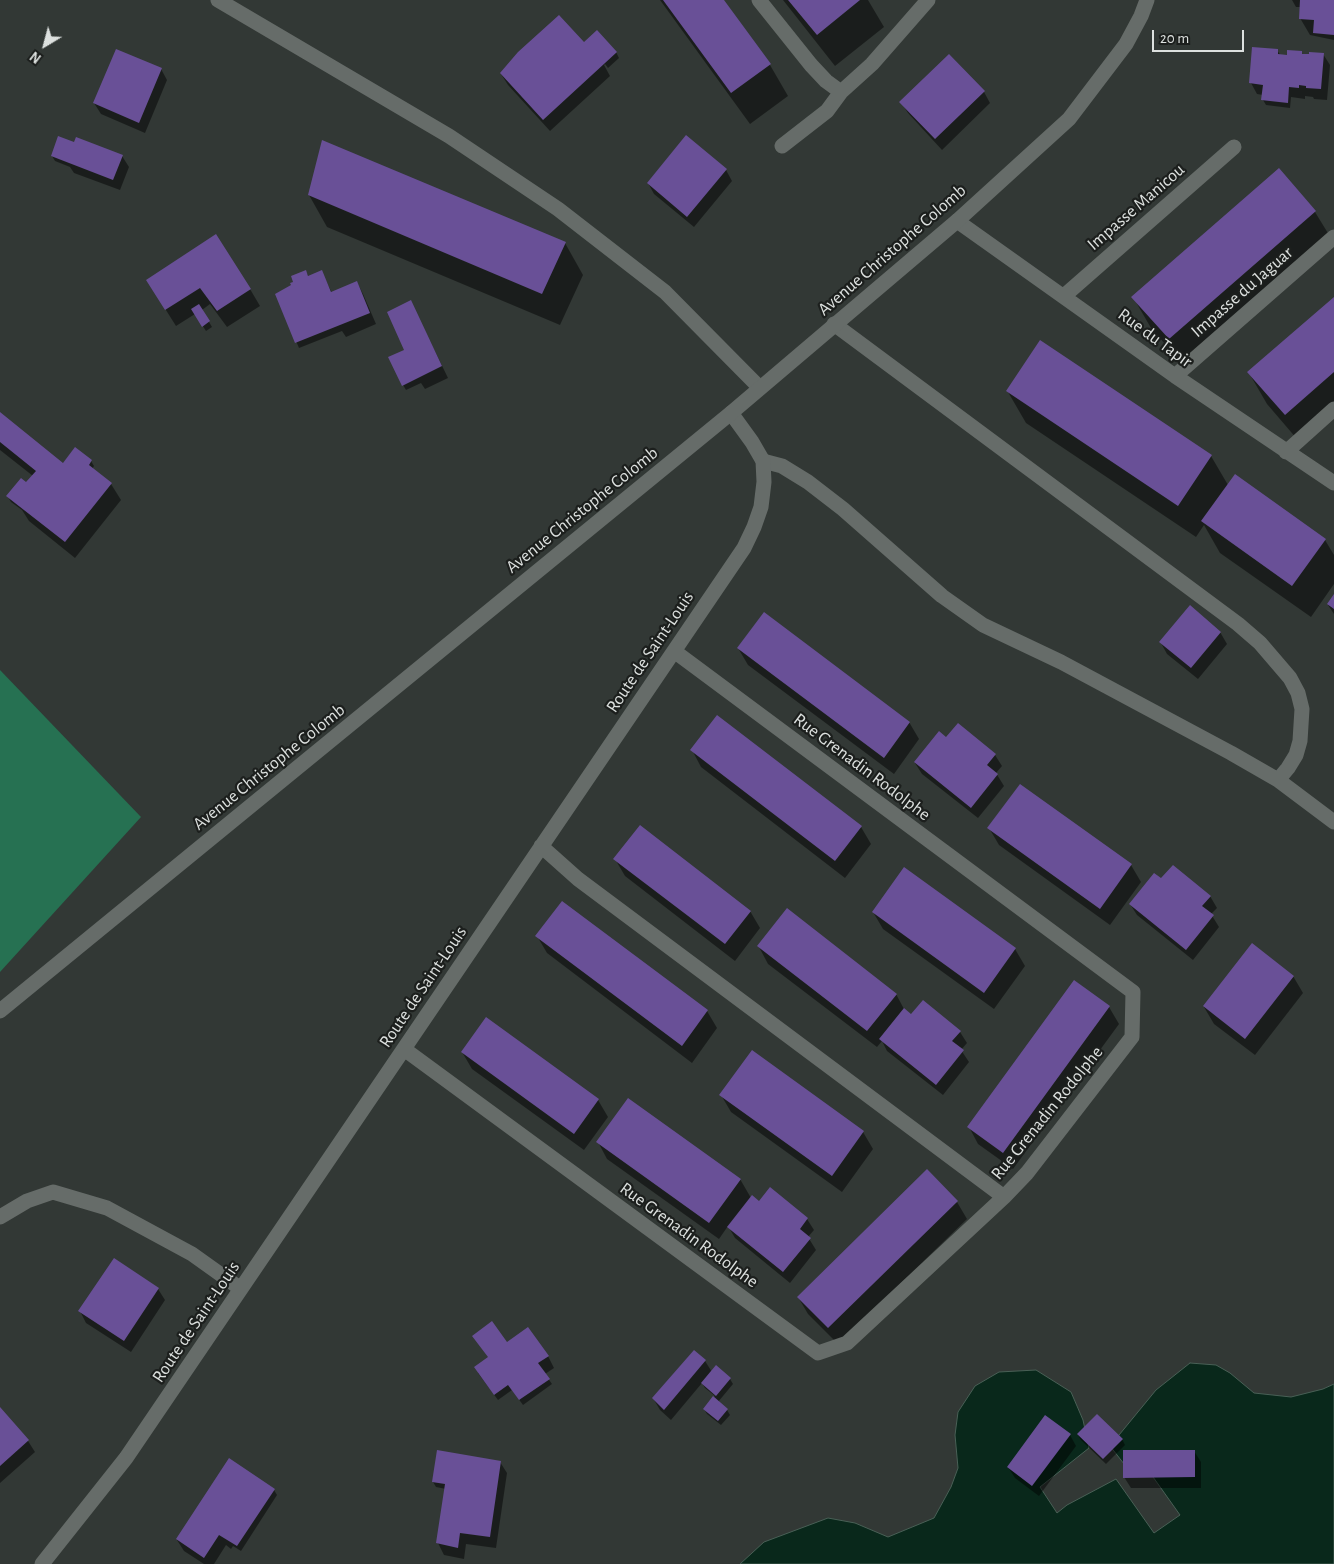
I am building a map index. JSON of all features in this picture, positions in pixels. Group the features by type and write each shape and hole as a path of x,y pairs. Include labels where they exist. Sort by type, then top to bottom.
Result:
{"street":[{"path":"218,0 449,136 558,208 665,292 759,387"},
{"path":"759,0 811,65 826,81 841,92"},
{"path":"782,146 827,111 841,92 872,64 928,0"},
{"name":"Avenue Christophe Colomb","path":"0,1011 731,413 759,387 957,220 1069,119 1126,44 1147,0"},
{"name":"Impasse Manicou","path":"1064,296 1234,147"},
{"name":"Rue du Tapir","path":"957,220 1175,376 1334,483"},
{"name":"Impasse du Jaguar","path":"1175,376 1334,237"},
{"path":"834,324 1238,624 1260,643 1290,678 1298,693 1302,709 1300,740 1296,755 1278,780"},
{"path":"1286,452 1334,409"},
{"name":"Route de Saint-Louis","path":"42,1564 126,1458 744,548 761,507 764,482 763,461 731,413"},
{"path":"763,461 782,466 808,482 942,596 983,625 1061,662 1278,780 1334,822"},
{"name":"Rue Grenadin Rodolphe","path":"404,1049 818,1353 847,1343 1004,1197 1027,1173 1132,1037 1134,992 674,650"},
{"path":"541,846 578,879 1004,1197"},
{"path":"0,1217 27,1201 53,1192 107,1208 192,1254 240,1289"}],"green space":[{"path":"0,670 141,817 0,972"}],"shaded area":[{"path":"1190,1363 1216,1365 1230,1373 1254,1393 1291,1397 1323,1389 1334,1384 1334,1564 740,1564 764,1542 828,1518 855,1523 888,1537 934,1518 951,1487 958,1468 955,1435 958,1412 975,1386 999,1372 1036,1370 1071,1392 1083,1420 1089,1448 1040,1487 1057,1513 1067,1505 1116,1479 1154,1533 1180,1515 1141,1460 1128,1469 1110,1446 1156,1390"}],"building":[{"path":"663,0 724,0 771,64 731,93"},
{"path":"788,0 860,0 817,35"},
{"path":"1300,0 1334,0 1334,35 1313,33 1314,20 1299,19"},
{"path":"559,15 584,42 597,30 617,52 543,120 500,73 518,52"},
{"path":"1252,47 1278,49 1278,54 1287,55 1287,50 1302,51 1302,54 1309,54 1309,52 1324,53 1321,89 1306,88 1306,86 1299,85 1299,88 1289,87 1288,103 1261,100 1263,85 1249,83"},
{"path":"116,49 162,68 139,123 93,103"},
{"path":"949,54 985,91 935,139 899,102"},
{"path":"686,135 727,169 687,217 647,183"},
{"path":"58,136 74,142 76,137 123,155 113,180 51,156"},
{"path":"322,140 566,242 542,294 308,195"},
{"path":"1279,168 1316,211 1169,339 1131,297"},
{"path":"216,234 251,289 217,311 200,288 165,310 146,280"},
{"path":"306,270 308,276 322,270 331,292 357,281 370,313 295,343 275,294 291,285 290,283 293,282 291,276"},
{"path":"1334,297 1334,372 1285,415 1247,372"},
{"path":"411,300 442,366 402,386 388,357 404,350 387,312"},
{"path":"199,304 210,321 202,327 191,309"},
{"path":"1040,340 1212,455 1178,506 1006,391"},
{"path":"0,412 63,463 75,447 92,460 89,465 112,483 65,542 6,496 21,478 26,482 36,471 0,442"},
{"path":"1235,474 1326,539 1292,586 1201,521"},
{"path":"1334,594 1334,609 1327,604"},
{"path":"1190,605 1221,632 1191,668 1159,642"},
{"path":"764,612 910,722 884,758 737,648"},
{"path":"717,715 862,826 835,861 690,750"},
{"path":"958,723 996,754 987,765 998,774 971,808 914,762 939,731 946,737"},
{"path":"1020,784 1132,864 1100,909 987,828"},
{"path":"640,825 751,911 725,944 613,859"},
{"path":"1173,865 1211,896 1202,906 1214,915 1186,950 1129,904 1154,873 1161,878"},
{"path":"904,867 1016,948 984,993 872,912"},
{"path":"562,901 708,1010 682,1046 535,936"},
{"path":"787,908 897,994 867,1031 757,946"},
{"path":"1252,943 1294,976 1245,1039 1203,1006"},
{"path":"1074,980 1110,1006 1003,1153 967,1127"},
{"path":"923,1000 961,1031 952,1041 964,1050 936,1085 879,1039 904,1008 911,1014"},
{"path":"486,1017 599,1099 574,1134 461,1052"},
{"path":"752,1050 864,1131 832,1176 719,1095"},
{"path":"628,1098 741,1179 709,1223 596,1142"},
{"path":"927,1169 958,1201 828,1328 797,1297"},
{"path":"770,1187 808,1218 800,1229 811,1238 783,1272 727,1227 752,1195 759,1201"},
{"path":"114,1258 159,1288 124,1341 78,1311"},
{"path":"492,1321 507,1342 528,1327 549,1356 538,1363 550,1379 519,1400 508,1385 494,1395 474,1367 488,1357 472,1336"},
{"path":"694,1350 706,1360 664,1410 652,1398"},
{"path":"716,1365 731,1378 716,1396 701,1383"},
{"path":"713,1396 728,1409 718,1421 703,1409"},
{"path":"0,1407 29,1440 0,1466"},
{"path":"1097,1414 1123,1439 1103,1459 1077,1434"},
{"path":"1045,1415 1071,1434 1032,1486 1007,1467"},
{"path":"437,1450 501,1461 490,1537 460,1533 458,1548 436,1543 445,1484 432,1482"},
{"path":"1123,1450 1195,1450 1195,1477 1123,1478"},
{"path":"229,1458 275,1489 237,1546 219,1535 204,1558 176,1539"}]}
